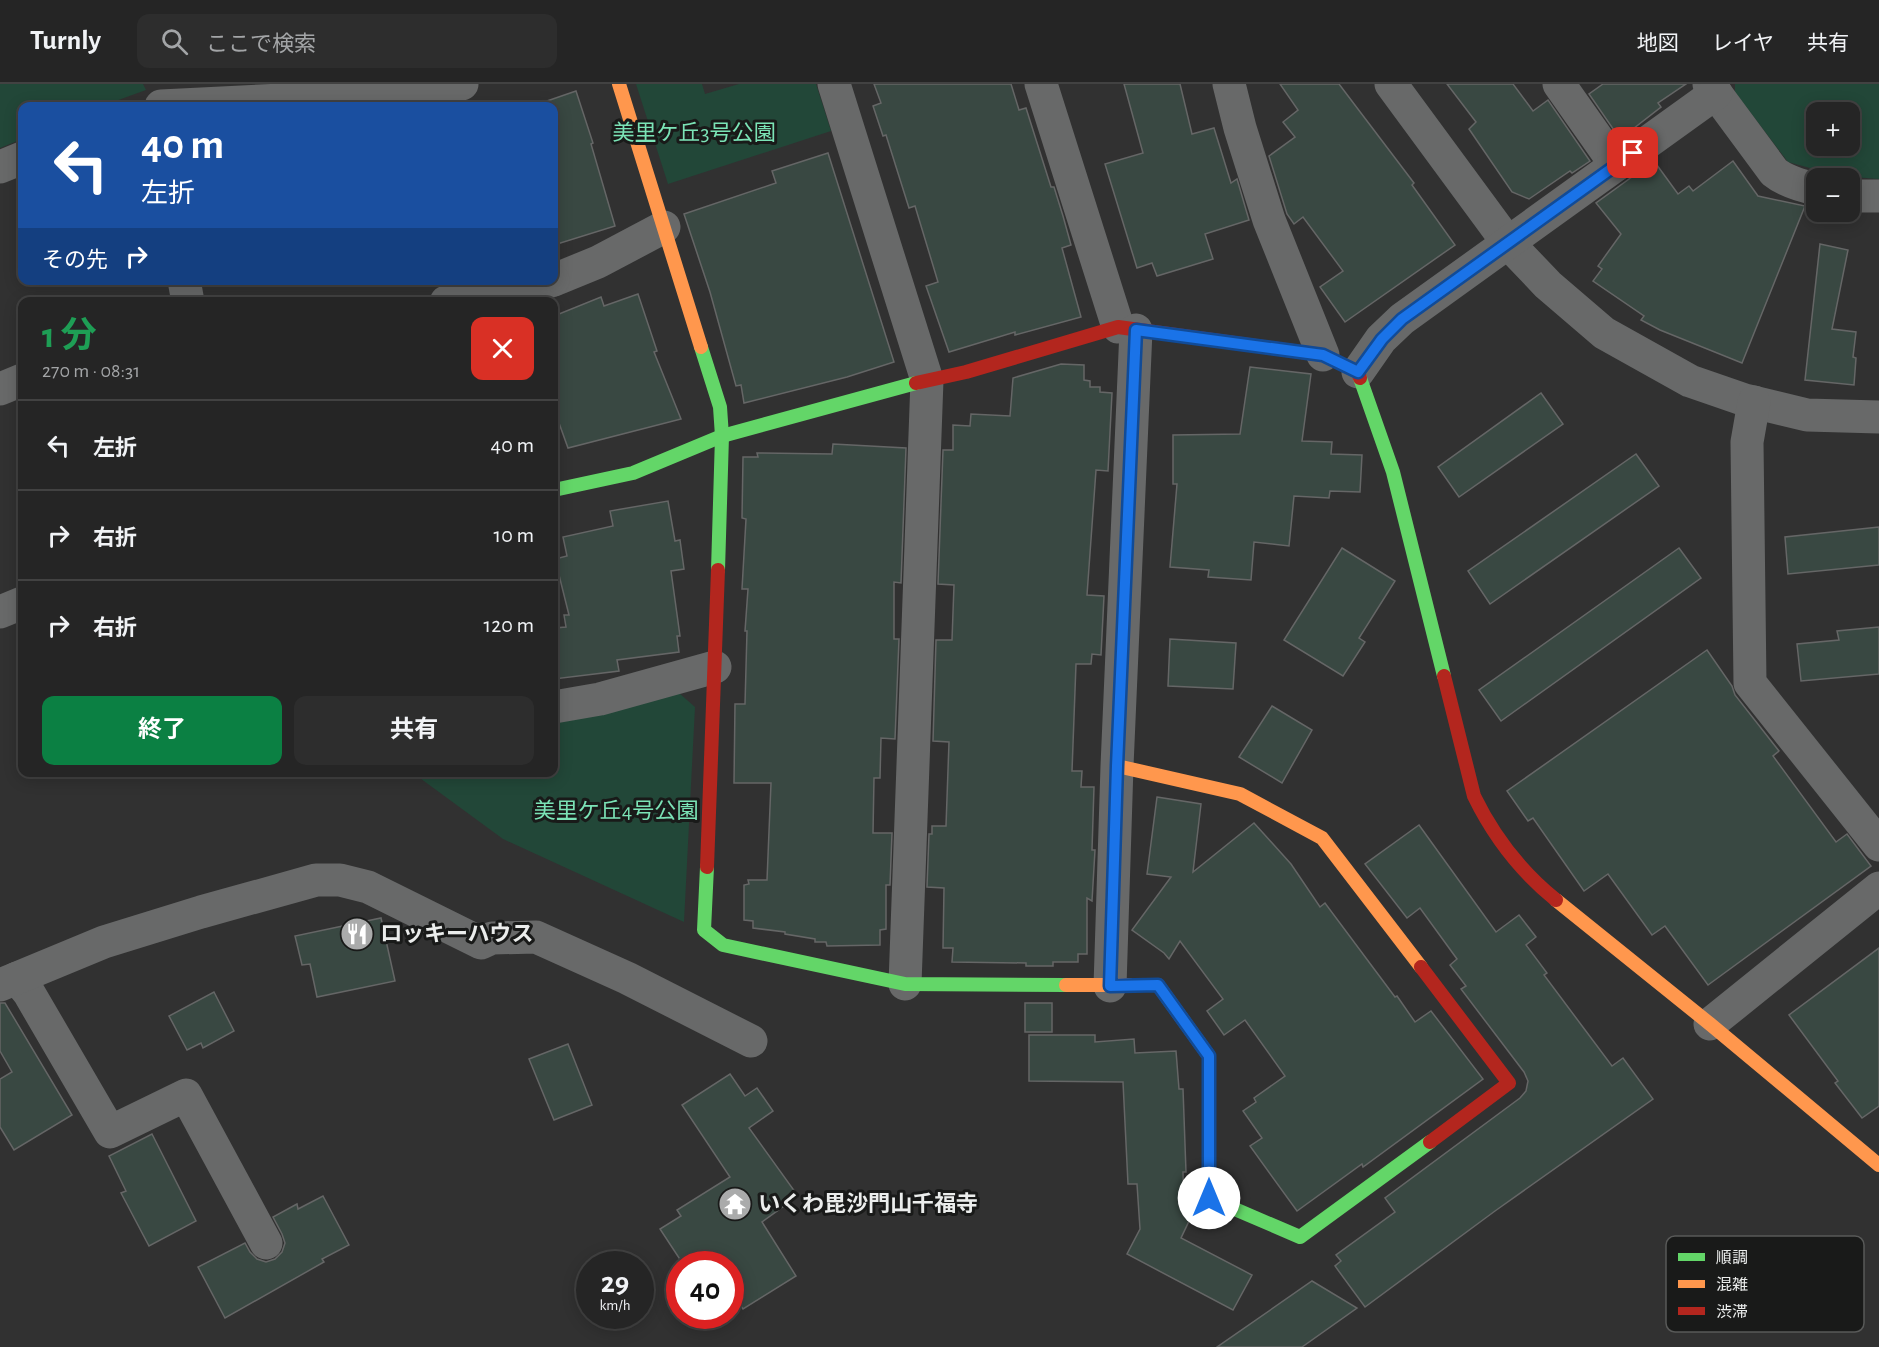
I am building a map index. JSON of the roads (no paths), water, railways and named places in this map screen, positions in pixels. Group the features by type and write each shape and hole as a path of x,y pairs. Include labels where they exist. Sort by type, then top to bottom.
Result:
{"street":[{"path":"242,102 381,95 424,91 462,84"},
{"path":"619,84 720,407 722,436 716,667 704,930 723,945 906,984 1158,985 1209,1056 1209,1198 1300,1237 1509,1083 1322,838 1240,794 1117,766"},
{"path":"834,84 927,380 906,984"},
{"path":"1041,84 1127,329 1110,986"},
{"path":"1229,84 1240,128 1269,220 1323,355"},
{"path":"1391,84 1508,243 1548,285 1604,333 1690,381 1754,402 1808,415 1879,417"},
{"path":"1559,84 1616,165"},
{"path":"1358,372 1382,339 1402,319 1616,165 1713,89 1774,172 1806,187"},
{"path":"0,167 18,160"},
{"path":"1860,196 1879,196"},
{"path":"558,278 598,262 664,227"},
{"path":"485,297 540,285"},
{"path":"558,489 633,473 722,436 1127,329 1323,355 1358,372 1393,472 1474,796 1502,844 1530,878 1879,1165"},
{"path":"0,389 18,382"},
{"path":"1754,402 1747,442 1750,683 1879,845"},
{"path":"0,612 18,605"},
{"path":"558,706 600,699 716,667"},
{"path":"8,982 104,942 201,912 316,880 340,880 368,887 481,943 492,938 536,937 627,978 751,1041"},
{"path":"1710,1024 1879,888"},
{"path":"8,982 29,993 110,1132 186,1095 266,1243"}],"place":[{"name":"ロッキーハウス","path":"357,934"},
{"name":"いくわ毘沙門山千福寺","path":"735,1204"}],"park label":[{"name":"美里ケ丘3号公園","path":"694,133"},
{"name":"美里ケ丘4号公園","path":"616,811"}]}
